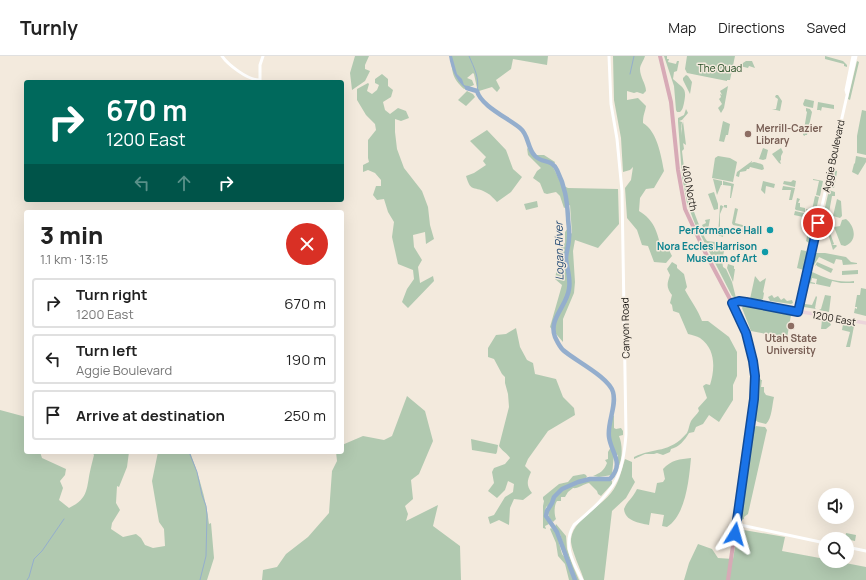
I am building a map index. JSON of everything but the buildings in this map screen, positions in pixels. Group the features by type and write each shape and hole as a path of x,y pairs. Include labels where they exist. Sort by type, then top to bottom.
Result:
{"main road":[{"name":"400 North","path":"660,56 668,87 673,116 678,170 685,209 746,333 755,376 754,399 728,580"},
{"name":"1200 East","path":"732,303 739,301 746,302 866,323"}],"street":[{"path":"222,56 230,66 257,80"},
{"path":"260,80 260,65 263,56"},
{"name":"Canyon Road","path":"582,580 570,552 569,538 571,531 574,525 612,487 617,479 621,469 626,434 622,191 617,139 611,104 609,56"},
{"name":"Aggie Boulevard","path":"798,312 855,56"},
{"path":"736,524 818,542"},
{"path":"854,548 866,550"}],"green space":[{"path":"355,56 369,56 365,69 370,71 365,81 352,90 350,73"},
{"path":"451,56 548,56 547,65 513,59 511,69 496,80 500,88 497,92 492,87 479,91 473,73 467,78 472,80 474,85 464,89 453,74"},
{"path":"613,56 645,56 640,69 646,91 643,94 627,91 627,100 638,98 646,106 643,123 652,132 658,144 664,171 654,188 646,189 640,198 639,211 648,218 654,226 661,248 669,250 672,256 666,263 654,262 648,246 642,245 637,230 627,218 625,188 631,180 633,167 630,170 623,172 621,138 614,100"},
{"path":"664,56 667,56 667,59 669,59 668,62 676,64 677,61 679,61 677,71 674,72 673,79 685,91 684,103 680,112 677,112 676,110 674,86"},
{"name":"The Quad","path":"687,56 735,56 730,80 727,81 687,73 685,69"},
{"path":"825,56 843,61 847,67 844,66 844,64 825,59"},
{"path":"746,61 752,61 755,68 740,66 738,70 740,65"},
{"path":"857,61 859,62 850,100 848,99 847,103"},
{"path":"382,74 388,79 388,86 393,90 391,97 383,102 385,110 390,114 398,108 406,111 409,118 401,121 395,119 397,149 404,168 422,191 428,207 430,225 434,239 426,244 425,232 413,235 414,247 422,260 418,267 420,283 433,276 434,281 408,308 402,302 407,289 414,279 413,270 398,264 392,237 394,222 388,212 384,199 377,200 373,195 376,186 381,186 381,180 375,173 368,170 363,172 363,165 369,162 368,140 376,130 375,124 366,115 357,100 357,89 368,83 367,91 372,94 377,90 379,85 375,83 375,79"},
{"path":"686,75 692,82 690,94 683,80"},
{"path":"728,86 724,108 721,113 718,108 722,104 719,99 721,97 720,94 722,95 720,91"},
{"path":"467,91 475,97 466,106 458,100"},
{"path":"778,95 782,101 780,111 772,109 776,109 778,99 775,97"},
{"path":"805,99 814,101 813,108 804,106 803,104"},
{"path":"818,102 834,105 834,109 822,107 821,111 817,110"},
{"path":"806,108 810,109 812,112 807,135 805,136 803,135 807,112"},
{"path":"686,109 688,113 682,120 679,121 682,122 681,129 684,149 682,151 689,196 705,238 707,241 715,242 716,250 713,250 713,252 727,245 728,248 725,247 723,256 717,255 716,259 722,261 723,267 726,269 732,282 736,298 732,296 695,224 687,203 682,176 678,122 678,118 684,115"},
{"path":"862,110 866,111 866,155 857,153 857,136"},
{"path":"683,121 686,145 683,143 682,137"},
{"path":"723,121 730,124 728,135 726,135 724,142 719,141"},
{"path":"487,130 506,150 513,169 522,177 511,192 497,202 483,191 472,187 466,176 474,173 486,165 483,161 486,157 470,141"},
{"path":"527,148 536,155 544,155 555,162 553,167 562,185 568,188 618,189 619,224 598,248 575,240 573,251 575,282 574,293 563,319 563,342 550,327 562,285 555,279 557,268 562,260 558,251 565,243 565,232 568,228 572,234 570,205 564,208 560,196 556,192 547,194 544,193 540,183 533,178 537,171 541,168 528,155"},
{"path":"763,148 768,150 766,159 763,160 759,159"},
{"path":"781,148 783,152 780,161 781,164 772,154"},
{"path":"718,156 730,158 737,162 733,182 712,178 715,158"},
{"path":"856,156 866,158 866,162 858,175 852,172"},
{"path":"752,161 750,163 754,162 761,164 763,165 764,169 762,170 750,167 746,171 740,172 739,177 736,176 737,172"},
{"path":"833,170 837,171 834,188 830,185"},
{"path":"713,179 722,181 722,185 717,195"},
{"path":"813,179 823,181 820,196 816,195 819,181"},
{"path":"793,180 796,181 795,187 783,184 784,181 791,182"},
{"path":"723,181 734,184 731,198 731,186 723,185"},
{"path":"763,181 775,184 774,188 766,186 765,194 761,190"},
{"path":"783,186 795,188 792,200 789,200 791,190 782,190"},
{"path":"829,190 835,192 835,196 832,196 828,218 823,216"},
{"path":"714,192 718,209 714,210 708,194"},
{"path":"815,196 819,197 815,215 806,212 806,209 812,210"},
{"path":"797,198 800,199 798,203 800,203 800,207 805,208 805,212 795,209"},
{"path":"837,199 841,201 842,216 840,218 833,216"},
{"path":"537,201 538,207 526,210 524,204"},
{"path":"721,205 724,207 724,205 727,205 727,208 723,207 720,214 720,231 724,231 723,237 718,235 720,206"},
{"path":"735,208 738,209 735,223 754,228 756,230 754,235 742,232 743,227 733,225 732,223"},
{"path":"795,211 813,215 812,219 794,215"},
{"path":"710,219 707,235 702,225 706,223 705,220"},
{"path":"846,219 851,225 854,233 852,241 845,246 841,245 834,227 840,226 842,220"},
{"path":"810,223 813,224 809,243 806,241"},
{"path":"826,227 828,227 834,244 832,245 837,246 833,250"},
{"path":"801,250 806,251 807,253 804,270 797,268"},
{"path":"814,254 846,257 851,262 857,264 843,265 842,260 836,259 834,264 819,257 814,265 812,264"},
{"path":"672,262 677,265 677,268 684,274 687,287 685,290 702,321 708,321 729,337 737,352 737,376 733,385 733,400 719,422 709,415 703,424 696,427 694,432 689,433 682,443 671,449 670,452 663,455 657,453 645,454 634,459 634,457 642,454 668,447 680,440 687,433 691,421 699,411 698,408 707,398 703,386 706,384 710,385 712,379 712,353 700,338 688,334 679,313 673,311 670,303 672,295 668,288 670,275 667,269"},
{"path":"817,262 833,269 831,273 817,265 815,266"},
{"path":"728,264 734,266 735,269 733,282 727,268"},
{"path":"811,269 812,272 837,281 854,281 854,283 832,281 830,287 816,284 817,279 812,278 811,282 815,284 808,283"},
{"path":"858,270 858,274 842,275 842,271"},
{"path":"755,276 760,282 766,278 763,299 759,301 750,299"},
{"path":"861,288 866,289 866,316 854,313 855,308 857,309 857,307 855,307 857,295 860,295"},
{"path":"772,295 774,298 778,296 781,300 784,298 787,301 792,300 793,303 770,301 768,297"},
{"path":"825,295 831,296 829,312 819,310 821,309"},
{"path":"816,296 816,309 804,307 804,300 805,304 812,305"},
{"path":"743,306 753,306 791,315 787,338 751,331 742,308"},
{"path":"822,320 829,321 831,325 826,329 821,329"},
{"path":"843,324 854,326 850,347 846,347 850,332 842,330"},
{"path":"516,328 520,347 527,360 533,363 535,374 556,379 563,397 574,408 575,415 548,431 528,459 525,466 531,472 528,483 532,493 523,500 514,499 510,508 509,525 499,520 490,524 488,517 494,515 505,497 513,492 514,484 508,481 505,490 497,498 488,491 494,483 492,472 494,468 505,464 510,458 499,446 509,407 505,377 494,359 488,357 488,348 496,335 506,334"},
{"path":"760,378 762,380 761,387 764,387 764,392 766,395 774,397 771,415 766,424 755,420 758,399 758,379"},
{"path":"407,396 425,411 433,441 419,474 411,480 413,499 405,506 408,514 406,521 438,505 433,526 460,546 461,580 262,580 263,570 277,567 286,554 308,537 329,513 332,471 337,461 336,454 344,454 344,444 363,436 384,440 392,436"},
{"path":"0,410 24,416 24,454 41,454 42,458 66,469 65,475 60,481 63,488 59,500 69,508 81,500 84,496 93,454 129,454 127,467 119,487 117,486 116,503 120,510 112,523 111,529 123,537 136,534 141,538 145,545 153,548 165,546 164,529 159,522 152,481 158,454 191,454 202,488 209,524 211,523 214,558 207,580 0,580"},
{"path":"614,415 614,428 621,428 623,431 623,435 619,436 622,449 620,463 616,470 618,455 614,454 612,475 599,477 593,476 600,473 605,468 607,463 605,460 608,459 608,452 611,447 613,447 609,426"},
{"path":"756,426 765,427 767,430 748,514 741,520 741,522 739,517 754,428"},
{"path":"471,439 498,445 496,454 472,450"},
{"path":"691,458 688,486 682,505 678,514 667,527 662,526 664,515 651,513 649,525 633,521 627,516 624,509 637,489 655,493 657,483 663,482 665,479 663,469 666,466 676,460"},
{"path":"625,459 632,462 632,477 635,482 626,498 612,511 604,580 584,580 572,548 571,539 573,532 582,520 614,489 620,477"},
{"path":"584,474 587,477 583,480 612,481 612,484 601,496 589,483 573,488 565,497 561,497 561,501 557,501 555,505 556,519 553,522 548,514 554,501 552,500 546,507 545,514 549,524 545,526 546,529 543,528 543,497 559,484 568,482 573,476"},
{"path":"556,524 566,536 567,549 579,580 569,580 565,564 558,556 556,543 550,529 551,528 556,532 562,554 573,574 560,534 555,527"},
{"path":"738,529 785,537 782,551 818,558 818,568 854,568 854,565 866,567 866,580 684,580 689,563 698,544 712,549 718,558 733,559"}],"water":[{"path":"449,56 452,56 457,74 462,79 464,85 473,88 470,91 462,85 456,76 451,67"}],"waterway":[{"path":"469,56 477,77 477,91"},
{"path":"630,74 634,56"},
{"name":"Logan River","path":"467,88 477,91 489,107 520,128 525,134 532,153 541,160 550,162 555,166 560,176 564,187 567,205 569,243 566,259 569,285 568,295 554,324 555,337 563,350 598,375 610,386 613,392 614,403 609,426 609,437 617,463 614,473 610,479 590,479 578,482 562,489 554,497 547,511 546,516 557,532 575,580"},
{"path":"190,454 197,472 207,515 206,556 200,580"},
{"path":"27,580 34,559 42,551 64,519"}],"place":[{"name":"Merrill-Cazier Library","path":"748,134"},
{"name":"Performance Hall","path":"770,230"},
{"name":"Nora Eccles Harrison Museum of Art","path":"765,252"},
{"name":"Utah State University","path":"791,326"}],"route":[{"path":"735,534 754,399 755,376 751,348 740,318 732,303 739,301 798,312 818,223"}]}
